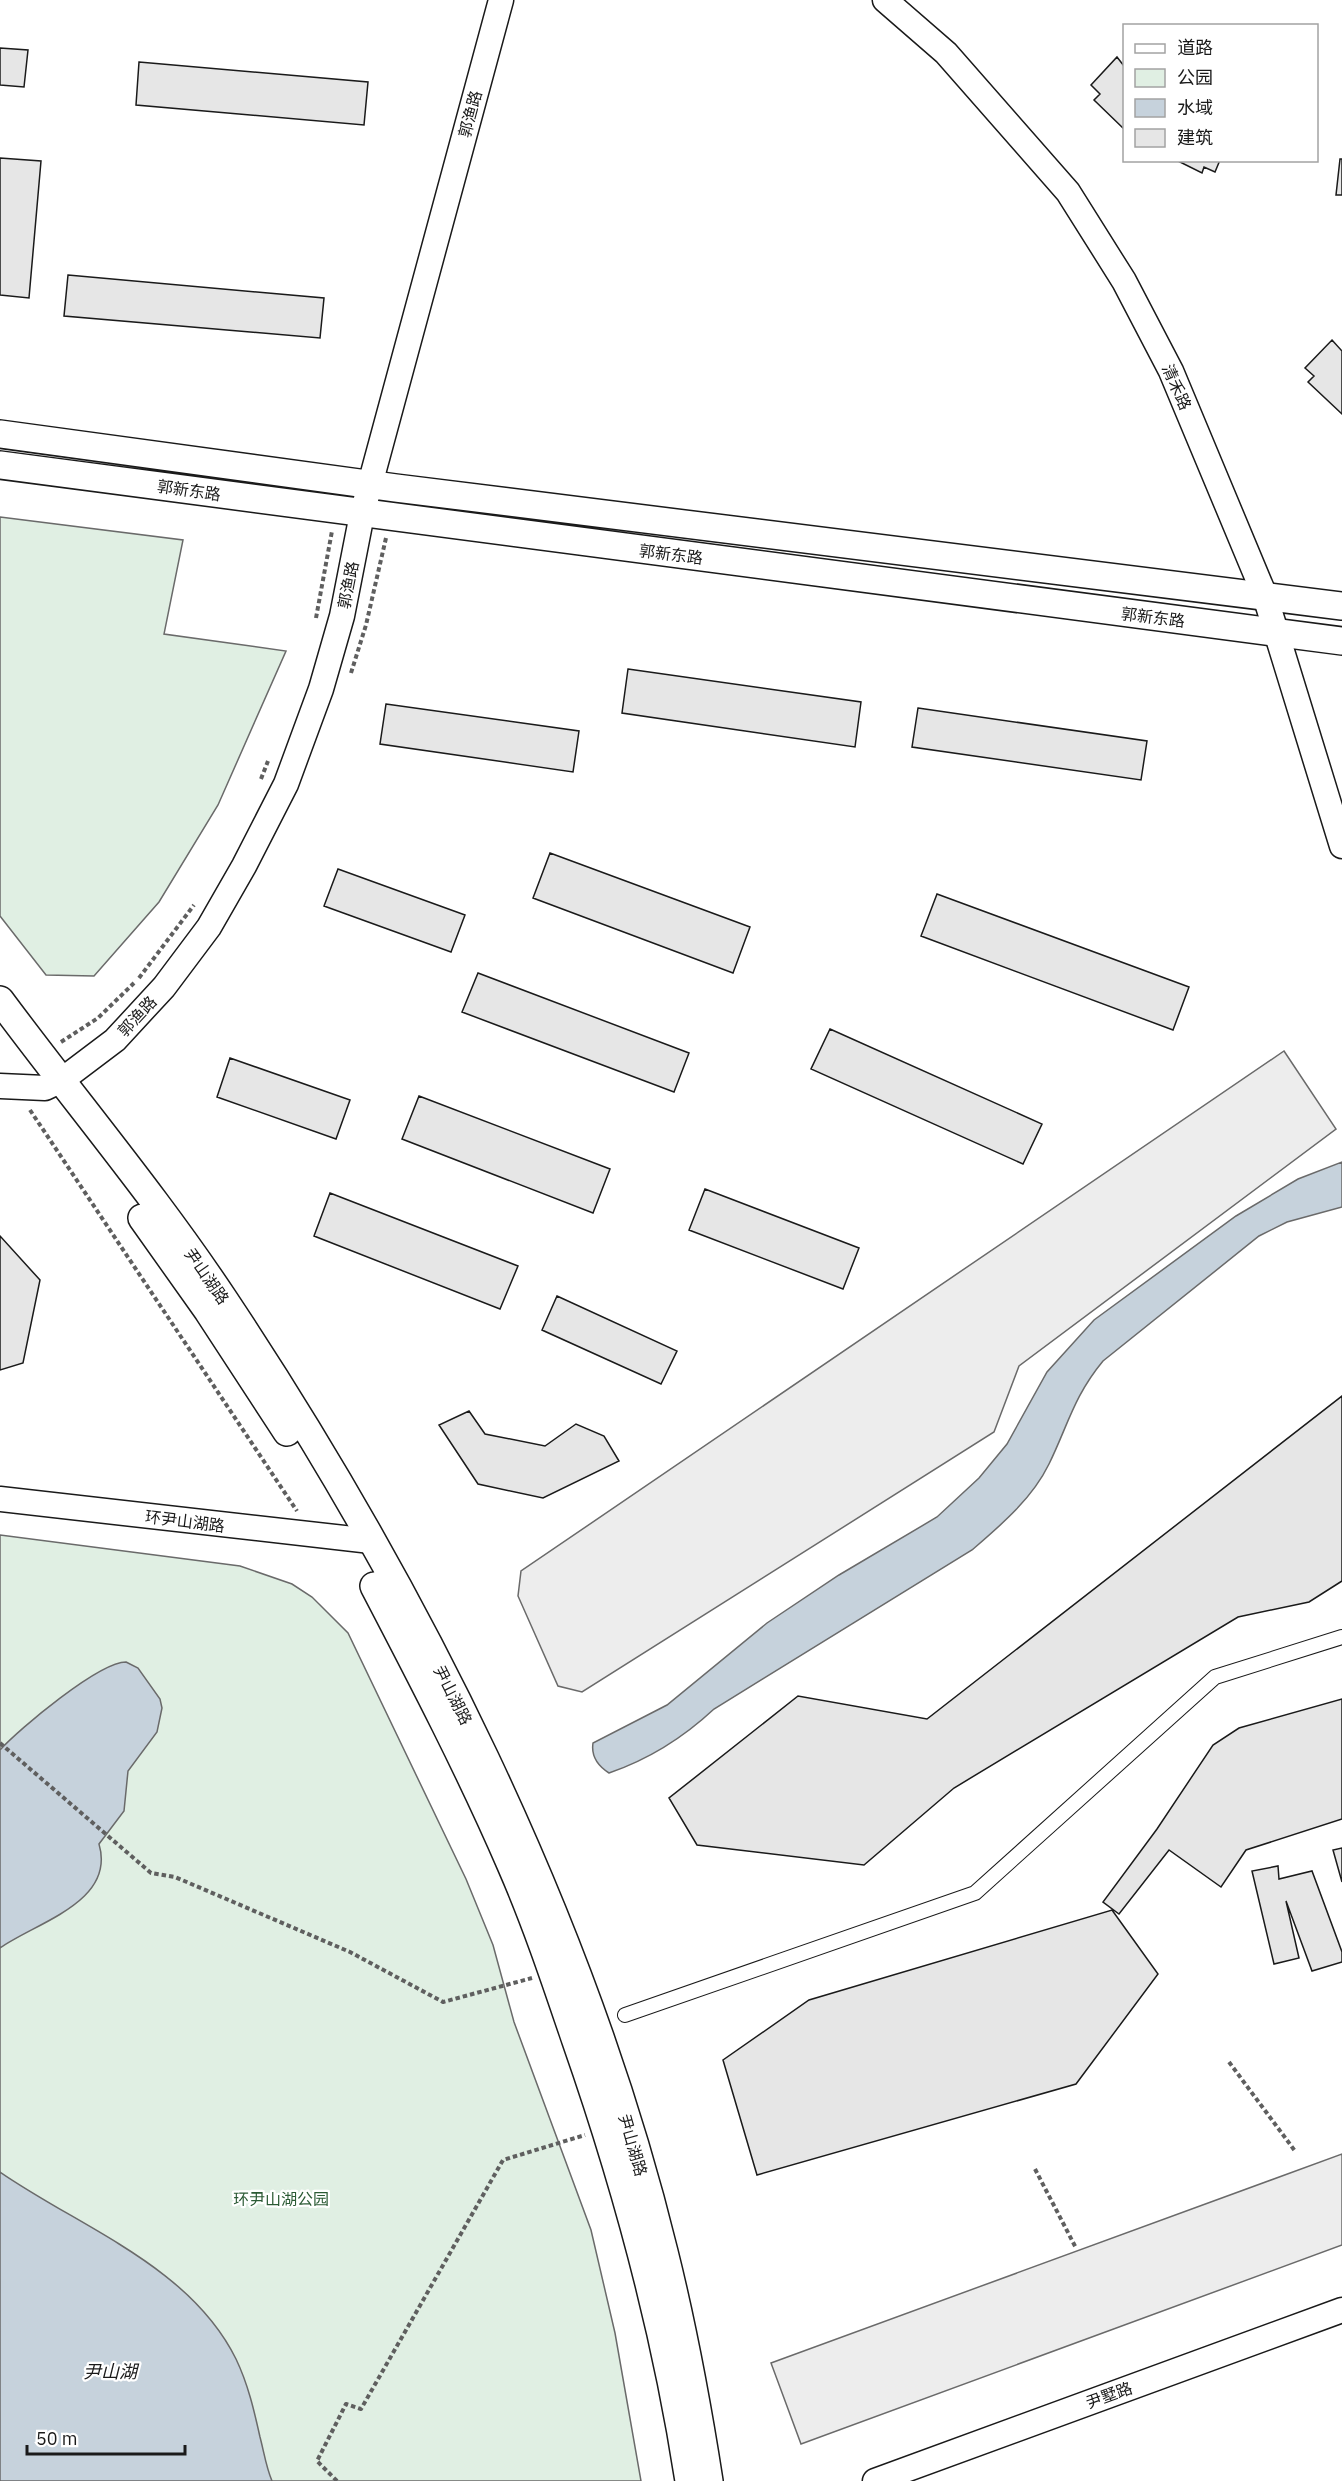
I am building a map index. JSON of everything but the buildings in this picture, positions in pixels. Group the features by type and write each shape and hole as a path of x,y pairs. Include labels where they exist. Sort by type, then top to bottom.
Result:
{"main road":[{"name":"郭新东路","path":"0,434 372,485 1342,606"},
{"name":"郭新东路","path":"0,465 1342,641"},
{"name":"尹山湖路","path":"0,1000 42,1054 53,1084 92,1147 208,1311 360,1540 463,1713 531,1861 580,1983 635,2151 663,2247 675,2345 689,2420 709,2481"},
{"name":"尹山湖路","path":"0,1031 53,1084"},
{"name":"尹山湖路","path":"360,1540 448,1725 512,1867 552,1972 606,2129 642,2251 675,2345"},
{"name":"尹山湖路","path":"689,2420 689,2481"}],"street":[{"name":"郭渔路","path":"53,1084 115,1040 164,987 209,927 244,866 286,784 321,689 342,616 362,514 372,485 501,0"},
{"name":"清禾路","path":"885,0 946,53 1068,192 1124,281 1171,371 1265,596 1342,846"},
{"path":"8,1087 53,1084"},
{"name":"环尹山湖路","path":"0,1499 360,1540"},
{"path":"625,2015 975,1893 1215,1677 1342,1637"},
{"name":"尹墅路","path":"875,2481 1342,2310"}],"path":[{"path":"315,622 335,510"},
{"path":"257,787 270,756"},
{"path":"42,1054 98,1018 139,979 200,894"},
{"path":"8,1087 313,1536"},
{"path":"0,1743 151,1873 175,1877 350,1952 443,2002 552,1972"},
{"path":"1229,2062 1295,2151"},
{"path":"337,2481 317,2461 346,2404 361,2409 503,2160 606,2129"},
{"path":"1035,2169 1076,2248"}],"green space":[{"path":"0,517 183,540 164,634 286,651 218,805 159,902 94,976 46,975 0,916"},
{"name":"环尹山湖公园","path":"0,1535 240,1566 292,1584 312,1597 348,1633 466,1879 493,1945 514,2022 591,2230 615,2333 641,2481 0,2481"}],"shaded area":[{"path":"1284,1051 1336,1129 1019,1366 994,1432 582,1692 558,1686 518,1596 521,1571"},
{"path":"1342,2154 1342,2245 801,2444 771,2363"}],"water":[{"path":"1342,1162 1342,1207 1287,1222 1259,1236 1103,1361 1085,1386 1049,1464 1034,1489 1005,1521 972,1550 714,1709 678,1738 651,1754 609,1773 599,1764 594,1756 593,1743 667,1705 767,1623 839,1575 937,1517 979,1478 1007,1444 1047,1372 1094,1320 1236,1216 1298,1179"},
{"path":"126,1662 138,1668 160,1699 162,1708 157,1732 128,1771 124,1811 99,1844 101,1864 96,1881 85,1896 70,1908 0,1948 0,1750 24,1727 79,1684 114,1665"},
{"name":"尹山湖","path":"0,2172 131,2252 191,2298 216,2327 236,2359 253,2407 272,2481 0,2481"}]}
